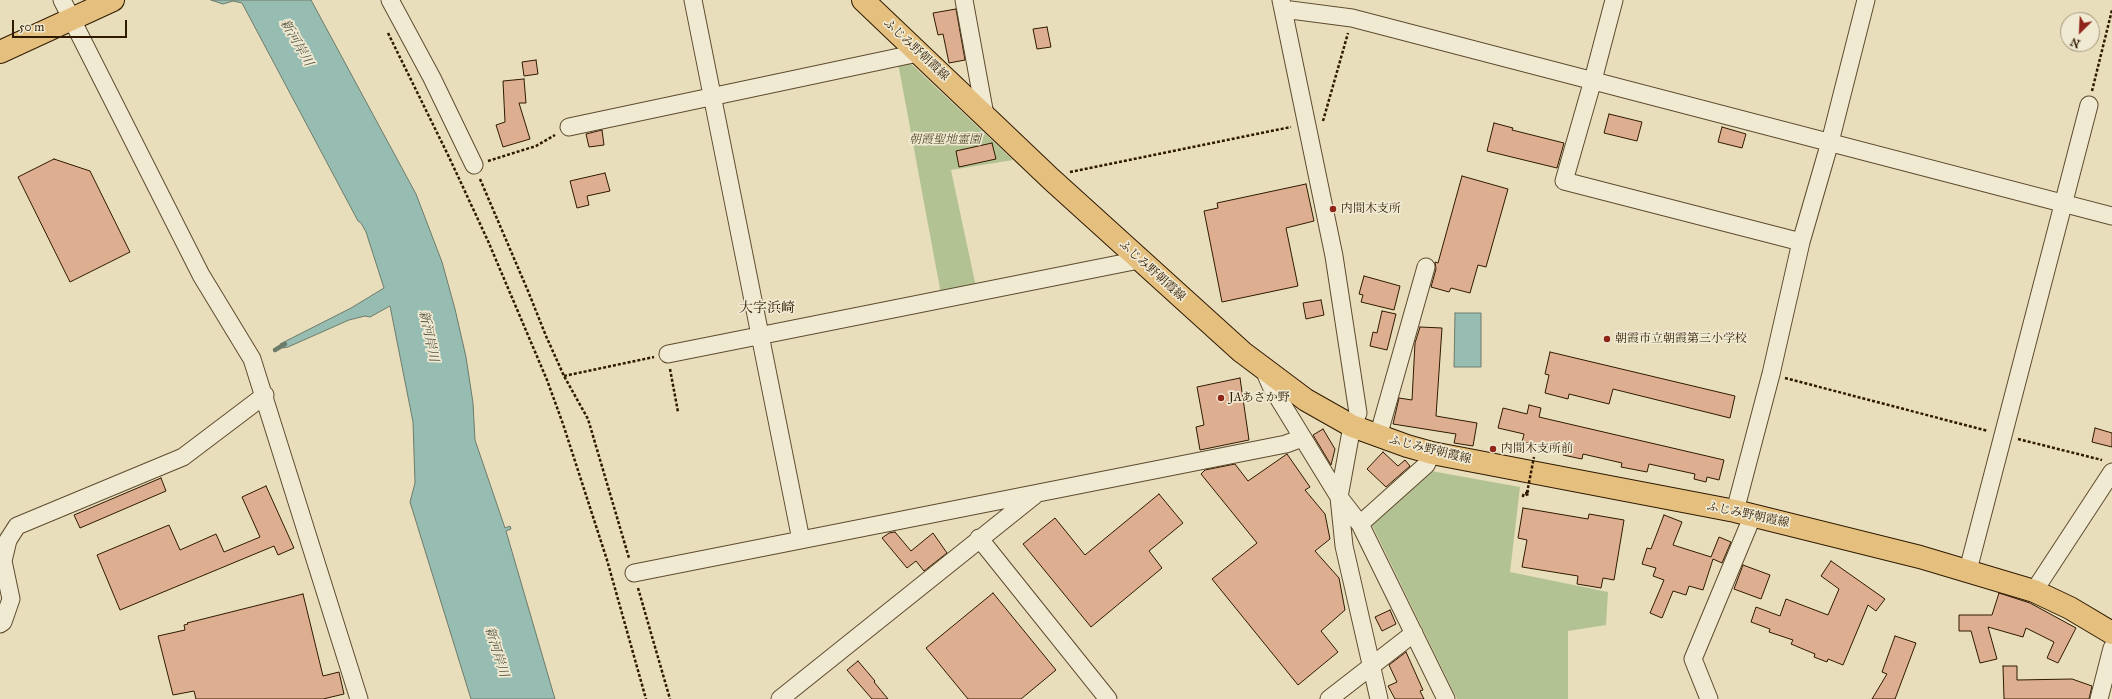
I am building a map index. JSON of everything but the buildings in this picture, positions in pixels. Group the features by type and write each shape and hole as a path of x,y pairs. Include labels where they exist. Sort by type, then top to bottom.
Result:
{"main road":[{"path":"0,52 113,0"},
{"name":"ふじみ野朝霞線","path":"863,0 1051,179 1139,260 1264,370 1306,400 1352,426 1376,436 1432,453 1744,513 1841,536 1968,570 2034,591 2058,602 2112,633"}],"street":[{"path":"62,0 81,15 201,275 252,359 265,395 359,699"},
{"path":"390,0 432,78 474,165"},
{"path":"693,0 801,540"},
{"path":"964,0 985,115"},
{"path":"1614,0 1564,181 1801,242"},
{"path":"1709,699 1693,659 1744,513 1771,374 1801,242 1830,142 1866,0"},
{"path":"1379,699 1344,546 1339,497 1352,426 1358,413 1334,256 1282,5 1352,18 2112,216"},
{"path":"569,127 712,95 918,53"},
{"path":"1968,570 2089,105"},
{"path":"668,354 1139,260"},
{"path":"1376,436 1381,426 1426,267"},
{"path":"1264,370 1271,386 1302,438 1339,497 1360,524 1446,699"},
{"path":"0,624 3,622 11,598 3,561 8,540 17,526 183,457 265,395"},
{"path":"634,573 1286,444 1302,438"},
{"path":"1360,524 1426,465 1432,453"},
{"path":"2034,591 2108,466"},
{"path":"780,699 979,538 1038,493"},
{"path":"979,538 1108,699"},
{"path":"1329,699 1414,633"},
{"path":"2099,699 2112,648"}],"path":[{"path":"2089,105 2112,10"},
{"path":"1051,179 1074,171 1306,124 1315,125 1323,121 1352,18"},
{"path":"386,28 449,157 547,380 607,560 646,699"},
{"path":"569,127 536,146 474,165 564,376 588,419 670,699"},
{"path":"564,376 668,354 678,412"},
{"path":"1771,374 2004,435 2108,466"},
{"path":"1524,489 1529,492 1528,496 1523,496 1527,493 1534,457"}],"green space":[{"name":"朝霞聖地霊園","path":"908,61 1013,160 951,170 976,287 941,294 898,63"},
{"path":"1431,471 1520,487 1510,572 1608,592 1606,625 1568,631 1568,699 1457,699 1371,523"}],"water":[{"name":"新河岸川","path":"211,0 311,0 416,194 442,262 455,309 466,357 473,403 475,440 505,528 510,526 511,529 506,531 555,699 471,699 410,502 415,483 413,422 390,306 370,317 365,316 349,320 288,347 283,348 280,344 351,308 384,288 366,232 361,223 358,221 242,3 233,1 223,4"},
{"path":"1455,313 1481,313 1481,367 1454,367"}],"waterway":[{"path":"275,350 285,344"}],"place":[{"name":"内間木支所","path":"1333,209"},
{"name":"朝霞市立朝霞第三小学校","path":"1607,339"},
{"name":"JAあさか野","path":"1221,398"},
{"name":"内間木支所前","path":"1493,449"}],"district":[{"name":"大字浜崎","path":"767,309"}]}
